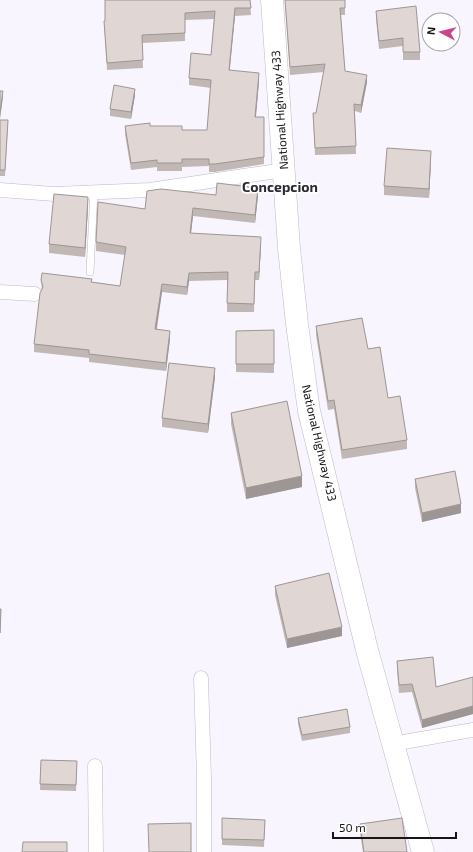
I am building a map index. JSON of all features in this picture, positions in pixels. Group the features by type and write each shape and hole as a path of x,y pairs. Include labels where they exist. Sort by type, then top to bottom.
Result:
{"main road":[{"name":"National Highway 433","path":"272,0 289,248 296,324 309,411 367,650 422,852"}],"street":[{"path":"0,190 54,194 94,191 150,190 284,170"},
{"path":"0,292 35,294"},
{"path":"201,678 204,778 204,852"},
{"path":"392,744 473,730"},
{"path":"95,766 96,852"}],"lane":[{"path":"90,272 94,191"}],"building":[{"path":"105,0 250,0 251,8 235,8 229,70 259,73 255,117 264,117 264,157 215,164 209,164 209,159 182,159 182,163 157,163 157,160 131,163 125,126 150,123 150,126 182,126 182,130 207,130 211,80 189,78 191,53 211,55 215,11 185,13 185,33 142,35 143,60 107,63 104,21"},
{"path":"285,0 345,0 345,8 340,8 345,71 367,75 361,105 354,104 356,146 315,148 313,113 316,113 325,64 290,67"},
{"path":"416,6 420,52 403,52 403,38 379,41 376,11"},
{"path":"114,85 135,89 131,112 110,109"},
{"path":"0,91 3,91 0,112"},
{"path":"0,120 8,120 5,170 0,170"},
{"path":"387,148 431,151 429,189 384,186"},
{"path":"217,183 258,188 255,215 193,208 190,233 261,237 259,272 255,272 254,304 227,303 228,272 189,273 187,287 162,284 155,329 170,331 166,363 89,354 89,350 34,344 40,293 43,287 41,280 42,273 92,279 91,282 120,286 126,247 96,242 98,202 145,209 147,191 161,189 216,195"},
{"path":"54,194 88,197 85,248 49,244"},
{"path":"362,318 368,349 380,347 388,398 400,396 407,440 342,450 334,400 328,401 316,326"},
{"path":"274,330 274,364 236,364 236,331"},
{"path":"169,363 215,368 208,424 162,418"},
{"path":"287,401 302,476 246,488 231,413"},
{"path":"455,471 461,504 422,513 415,479"},
{"path":"329,573 342,627 287,639 275,586"},
{"path":"0,609 1,609 0,633"},
{"path":"433,657 436,687 473,677 473,706 422,720 412,684 399,685 397,661"},
{"path":"347,709 350,727 302,735 298,718"},
{"path":"41,760 77,761 76,785 40,784"},
{"path":"222,818 265,820 264,840 222,839"},
{"path":"402,818 407,852 364,852 360,824"},
{"path":"191,823 191,852 149,852 148,824"},
{"path":"23,842 67,842 67,852 22,852"}],"district":[{"name":"Concepcion","path":"280,187"}]}
